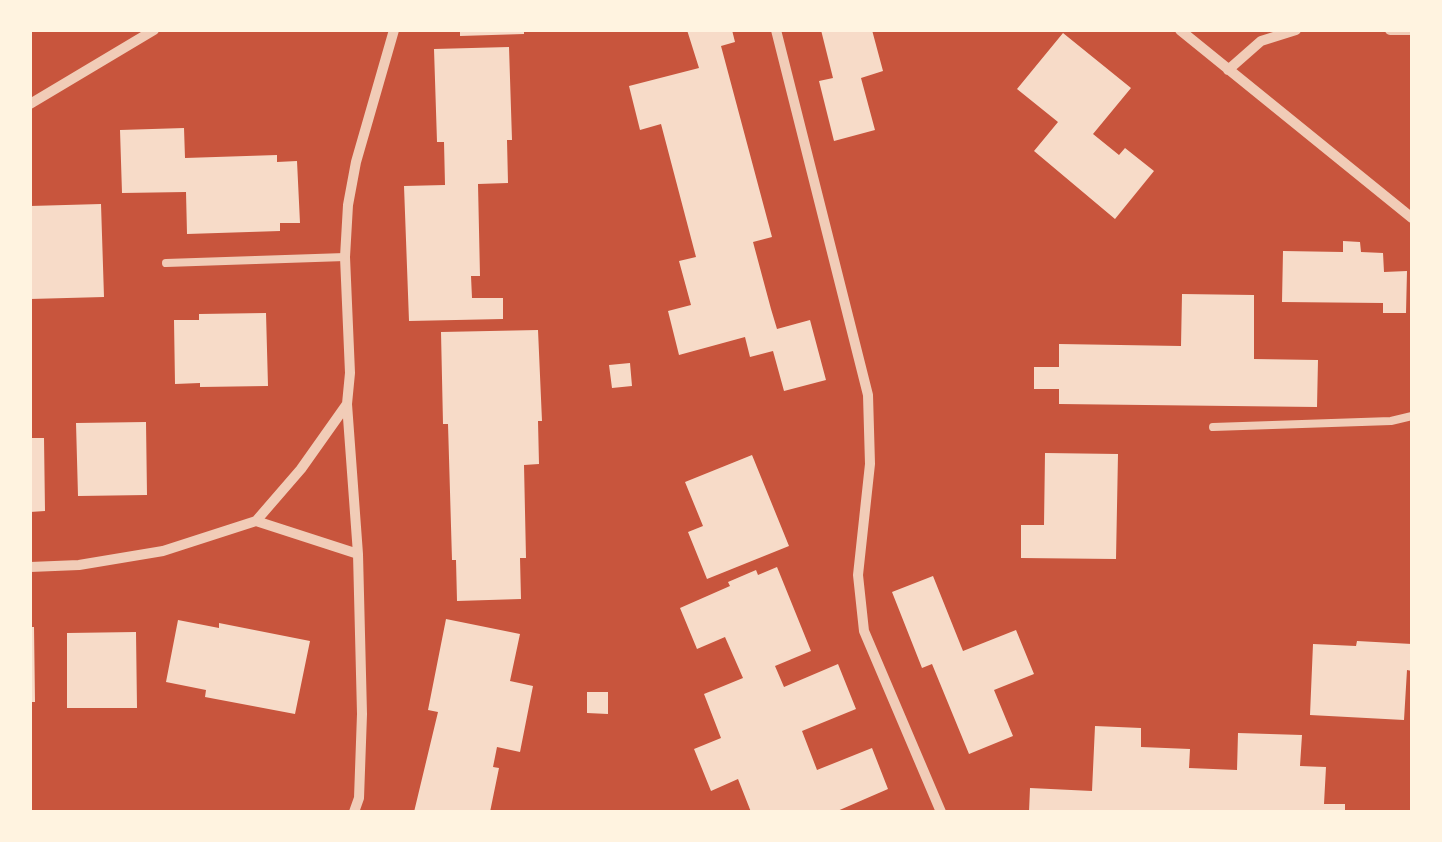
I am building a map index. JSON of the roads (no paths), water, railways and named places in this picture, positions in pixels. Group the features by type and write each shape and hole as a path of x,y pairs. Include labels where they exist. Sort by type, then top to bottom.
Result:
{"street":[{"path":"30,104 154,30"},
{"path":"354,812 359,798 362,714 345,257 348,205 356,162 394,30"},
{"path":"776,30 868,396 870,464 858,575 864,631 940,812"},
{"path":"1180,30 1412,218"},
{"path":"1228,70 1261,42 1296,30"},
{"path":"1390,30 1412,30"},
{"path":"30,567 80,565 163,551 256,521 301,469 348,404"},
{"path":"256,521 358,554"}],"lane":[{"path":"166,263 345,257"},
{"path":"1213,426 1391,421 1412,416"}]}
